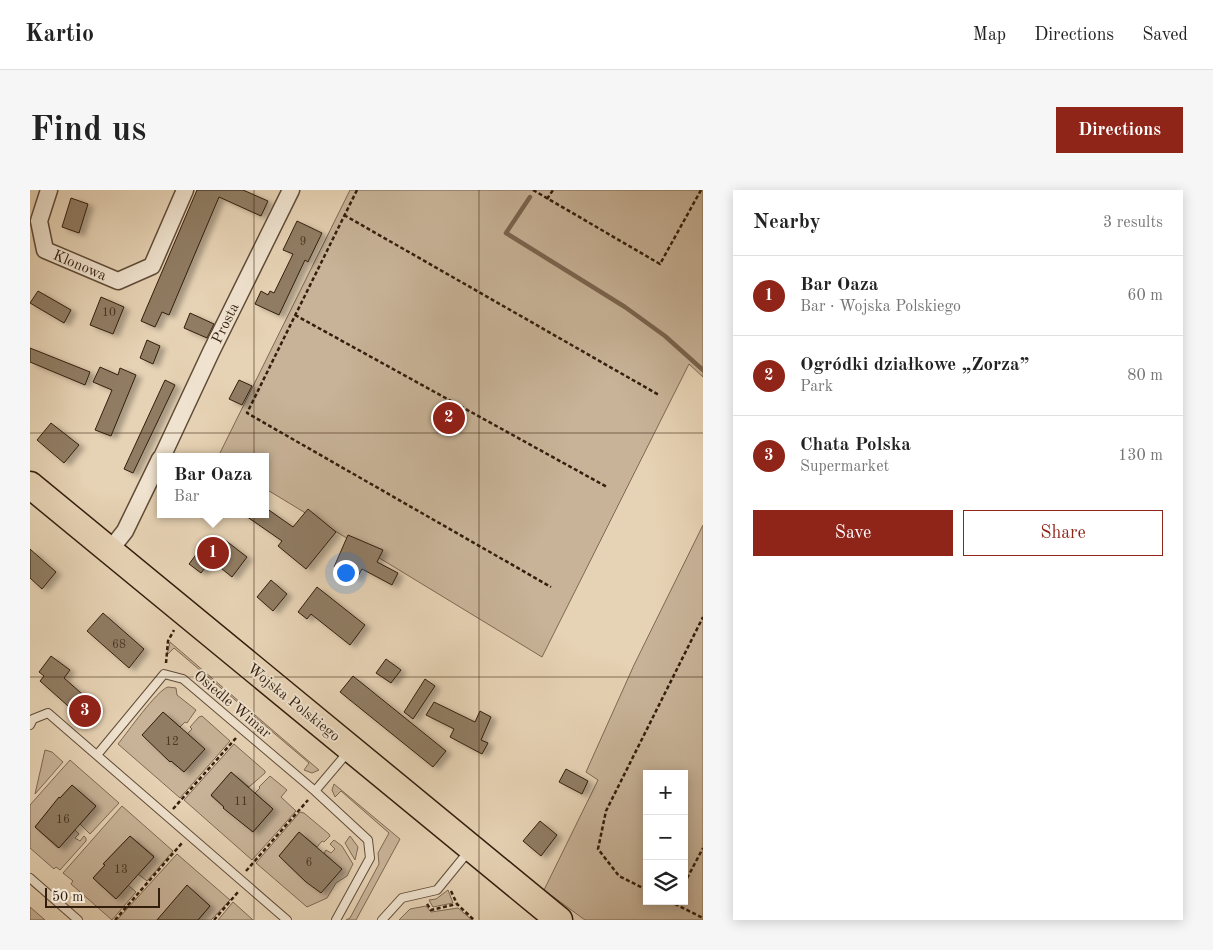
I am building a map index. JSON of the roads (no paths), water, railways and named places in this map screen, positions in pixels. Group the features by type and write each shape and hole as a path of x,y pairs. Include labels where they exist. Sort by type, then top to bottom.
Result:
{"main road":[{"name":"Wojska Polskiego","path":"30,485 559,920"}],"street":[{"name":"Klonowa","path":"49,190 40,221 45,250 118,281 152,266 184,190"},
{"name":"Prosta","path":"163,453 211,352 292,190"},
{"name":"Prosta","path":"110,550 125,531 157,466"}],"lane":[{"name":"Osiedle Wimar","path":"97,755 164,674 182,679 316,791 368,840 370,858 336,920"},
{"path":"30,725 33,719 48,713 190,834 287,920"},
{"path":"316,791 351,748"},
{"path":"382,920 402,898 437,890 471,848"},
{"path":"30,878 78,920"}],"waterway":[{"path":"530,197 506,233 625,307 665,336 703,370"}],"place":[{"name":"Ogródki działkowe „Zorza”","path":"449,418"},
{"name":"Bar Oaza","path":"213,553"},
{"name":"Chata Polska","path":"85,711"}]}
